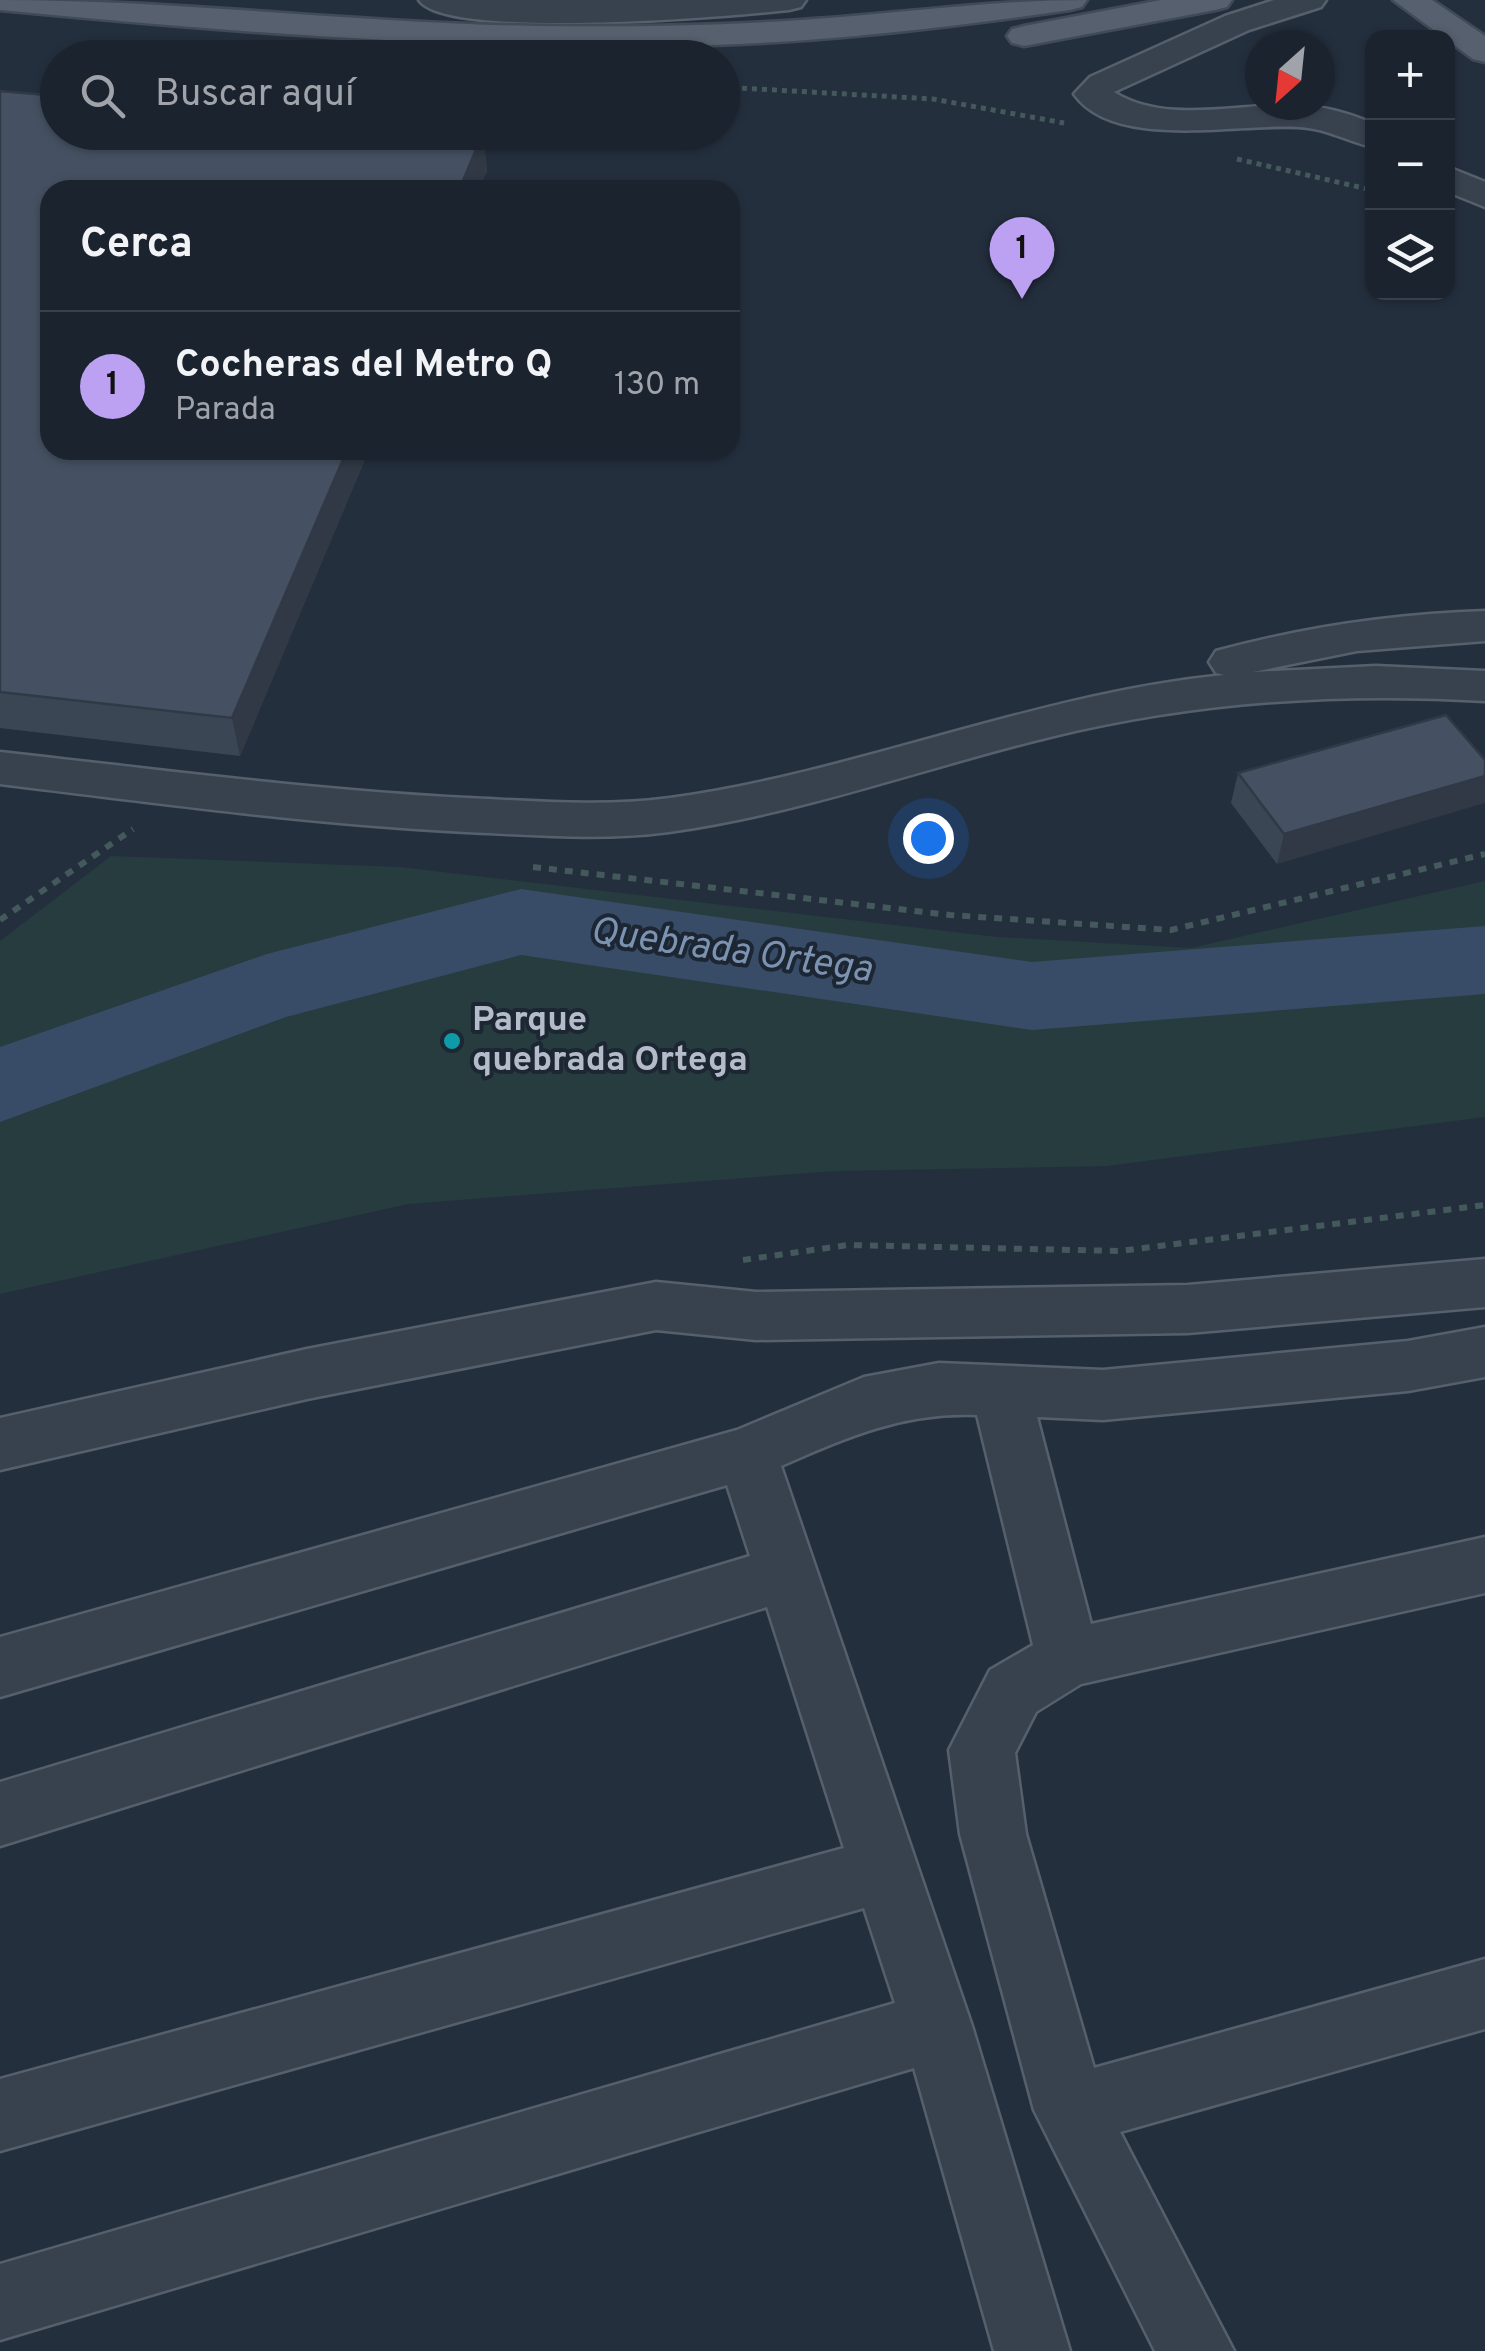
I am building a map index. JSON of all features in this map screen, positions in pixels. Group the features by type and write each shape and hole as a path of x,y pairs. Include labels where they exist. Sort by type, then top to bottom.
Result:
{"main road":[{"path":"0,0 304,28 533,39 754,35 923,20 1070,0"},
{"path":"740,62 1024,36 1215,0"},
{"path":"1410,0 1485,52"},
{"path":"1456,0 1485,20"},
{"path":"0,29 118,40"}],"lane":[{"path":"436,0 460,8 659,13 789,0"},
{"path":"1308,0 1237,23 1102,84 1092,94 1102,103 1144,115 1194,121 1283,115 1323,118 1365,133"},
{"path":"1455,181 1485,196"},
{"path":"0,768 395,813 578,820 668,816 774,794 1054,720 1162,682 1314,640 1392,630 1485,626"},
{"path":"1054,720 1284,682 1395,678 1485,686"},
{"path":"0,1444 307,1374 656,1306 756,1316 1188,1309 1485,1283"},
{"path":"0,1667 747,1453 864,1402 939,1388 1103,1395 1408,1366 1485,1352"},
{"path":"1000,1390 1068,1658"},
{"path":"747,1453 937,2026 1032,2351"},
{"path":"1196,2351 1070,2110 993,1834 982,1750 1013,1691 1068,1658 1485,1565"},
{"path":"0,1814 786,1574"},
{"path":"0,2115 884,1870"},
{"path":"1070,2110 1485,1994"},
{"path":"0,2302 937,2026"}],"path":[{"path":"740,88 934,99 1064,123"},
{"path":"1229,157 1365,188"},
{"path":"0,920 135,828"},
{"path":"529,867 950,915 1170,930 1485,854"}],"green space":[{"path":"111,856 400,867 997,937 1191,948 1485,881 1485,1117 1107,1166 834,1171 408,1204 0,1294 0,941"}],"building":[{"path":"0,91 40,94 40,150 476,150 463,180 40,180 40,460 343,460 232,718 0,692"},
{"path":"1446,715 1485,760 1485,776 1284,834 1238,773"}],"waterway":[{"name":"Quebrada Ortega","path":"0,1085 267,988 521,922 1032,996 1485,960"}],"place":[{"name":"Cocheras del Metro Q","path":"1022,299"},
{"name":"Parque quebrada Ortega","path":"452,1041"}]}
